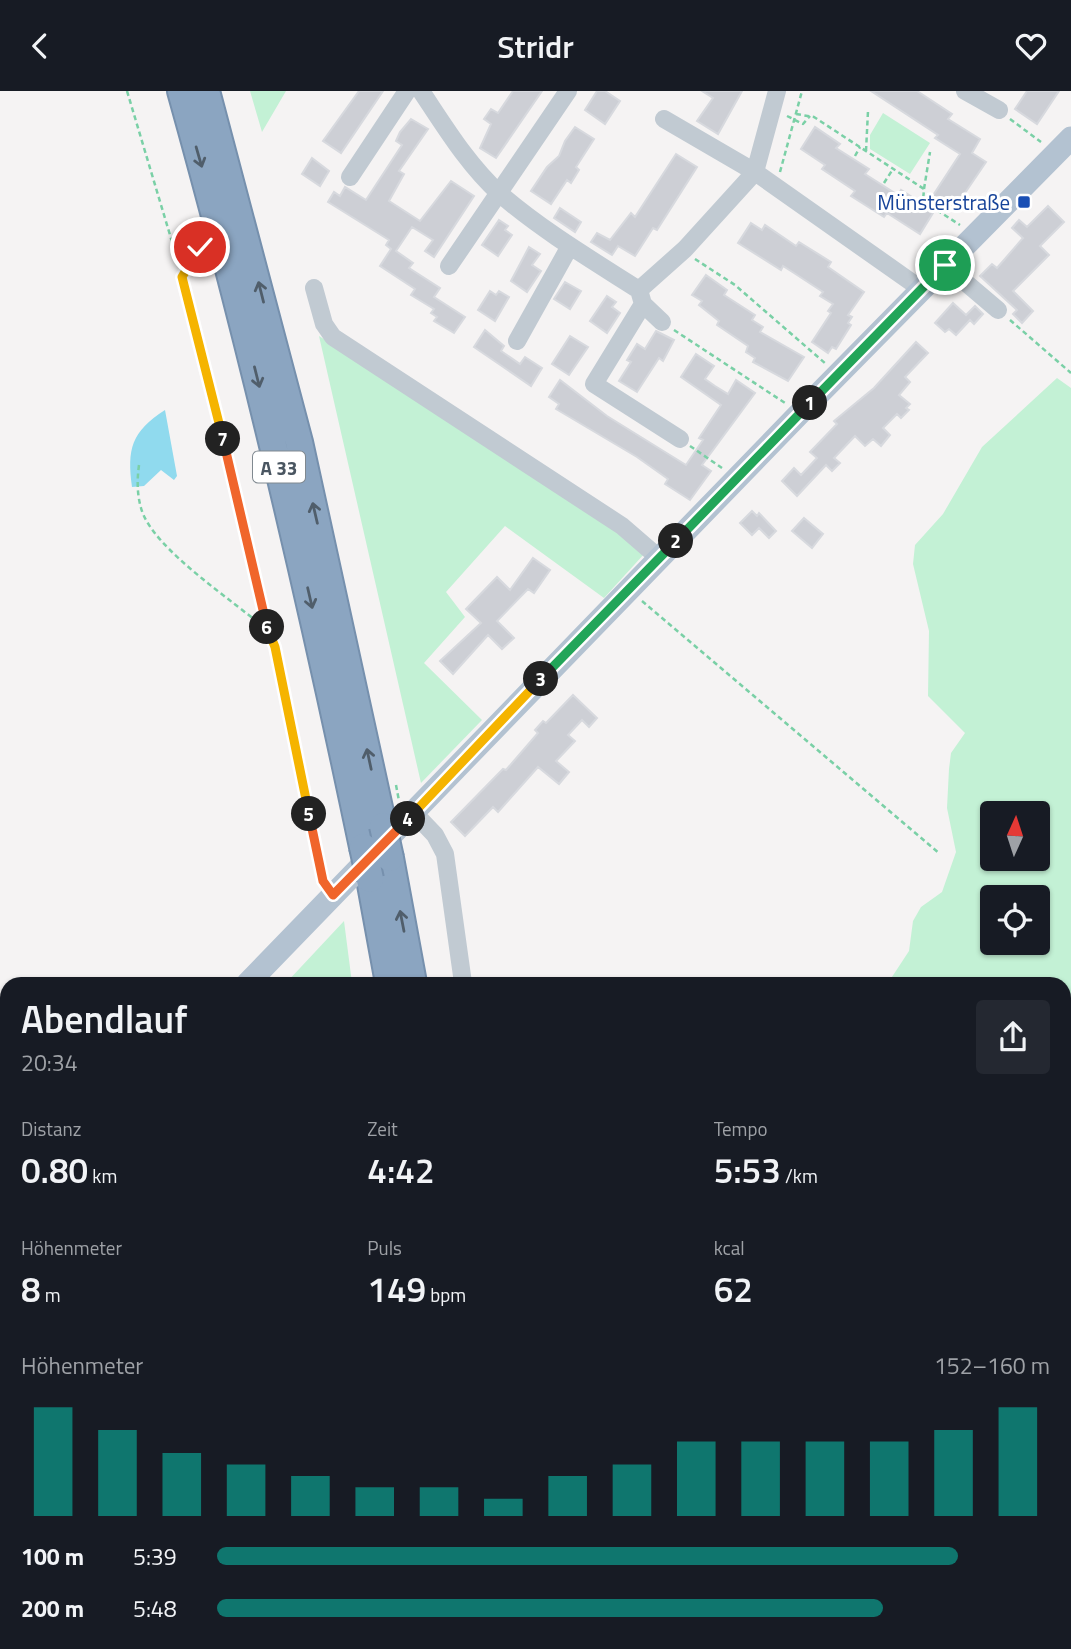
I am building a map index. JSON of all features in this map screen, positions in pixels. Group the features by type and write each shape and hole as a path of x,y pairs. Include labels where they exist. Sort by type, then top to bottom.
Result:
{"highway":[{"name":"A 33","path":"181,91 274,445 370,879 388,977"},
{"name":"A 33","path":"206,91 399,815 390,858 412,977"}],"main road":[{"path":"254,977 333,895 399,815 629,590 1071,138"}],"street":[{"path":"350,177 407,91"},
{"path":"421,91 460,150 499,193 641,297 662,322"},
{"path":"449,266 568,91"},
{"path":"680,439 594,384 641,297 755,172 777,91"},
{"path":"965,91 999,110"},
{"path":"664,119 755,172 921,289"},
{"path":"517,341 570,246"},
{"path":"945,265 998,310"},
{"path":"314,288 324,324 333,337 622,526 659,558"},
{"path":"399,815 435,835 445,854 462,977"}],"path":[{"path":"127,91 182,277 268,631 275,647 323,881 333,895"},
{"path":"782,177 780,171 802,91"},
{"path":"999,110 1048,147"},
{"path":"866,151 868,111"},
{"path":"796,114 810,116 827,125 924,189"},
{"path":"794,120 803,124 810,116"},
{"path":"824,130 827,125"},
{"path":"855,156 860,147"},
{"path":"930,152 923,201 975,235"},
{"path":"884,183 893,169"},
{"path":"182,277 200,247"},
{"path":"685,249 780,322 790,336 839,374"},
{"path":"998,310 1071,373"},
{"path":"662,322 800,413"},
{"path":"680,439 737,478"},
{"path":"139,465 137,483 141,511 157,535 197,574 268,631"},
{"path":"629,590 940,854"},
{"path":"396,785 399,815"}],"green space":[{"path":"250,91 286,91 262,132"},
{"path":"883,113 930,143 910,174 870,149 870,135"},
{"path":"319,336 631,536 645,553 604,598 505,526 446,592 465,617 424,663 482,720 421,783"},
{"path":"1057,378 1071,388 1071,977 892,977 909,951 913,921 921,907 942,892 956,852 947,808 949,769 951,753 965,733 928,696 929,631 913,564 915,545 943,514 982,447"},
{"path":"344,921 351,977 292,977"}],"water":[{"path":"165,410 177,476 174,480 161,470 144,486 132,487 130,462 134,442 145,426"}],"building":[{"path":"359,91 383,91 341,153 323,141"},
{"path":"513,91 542,91 496,158 480,148 491,124 484,119 491,109 498,113"},
{"path":"597,91 605,91 620,101 605,124 585,110"},
{"path":"702,91 742,91 718,134 697,121 713,98"},
{"path":"871,91 917,91 952,114 948,119 980,139 972,153 986,162 954,209 941,200 920,234 887,213 884,217 851,196 855,191 822,169 825,165 801,149 815,127 840,144 836,148 869,169 865,174 898,195 901,190 926,206 960,154 935,138 938,135"},
{"path":"1027,91 1059,91 1037,124 1015,109"},
{"path":"411,119 428,129 399,171 404,174 389,201 420,221 451,181 474,196 434,257 425,251 433,240 412,227 396,251 413,263 409,268 440,288 434,297 465,317 454,333 434,321 437,317 431,313 434,309 411,295 415,289 380,266 391,249 386,245 389,240 328,202 334,192 340,196 345,187 366,200 402,145 396,141"},
{"path":"575,127 594,139 576,167 579,170 571,183 567,180 551,204 531,191 547,167 559,156"},
{"path":"676,154 697,167 657,230 653,228 635,256 618,246 612,255 591,242 597,233 610,240 631,213 635,217"},
{"path":"312,158 329,171 320,186 302,174"},
{"path":"1048,206 1064,222 1040,246 1049,255 1013,291 1033,311 1022,323 1013,314 1017,310 980,276 992,264 997,268 1023,238 1012,228 1019,220 1027,227"},
{"path":"560,208 581,222 575,232 554,218"},
{"path":"499,220 508,226 505,230 512,235 498,256 482,245"},
{"path":"751,223 762,230 765,225 796,246 799,242 831,262 828,267 864,292 848,315 852,317 848,323 851,325 836,349 832,347 828,353 812,342 831,313 828,311 833,304 820,296 823,292 794,273 783,266 781,270 738,243"},
{"path":"529,247 540,254 532,265 541,271 527,292 511,281"},
{"path":"706,275 727,290 724,295 755,315 752,320 763,327 760,332 804,357 788,381 753,362 755,358 746,352 748,346 717,325 719,321 699,305 702,301 692,295"},
{"path":"565,282 581,291 570,309 554,299"},
{"path":"490,291 496,295 499,291 509,297 495,321 478,310"},
{"path":"607,296 616,302 612,307 620,313 607,333 590,321"},
{"path":"953,303 966,315 975,306 983,314 974,324 970,320 956,335 949,329 945,332 935,323"},
{"path":"485,330 504,346 501,351 520,364 525,357 542,368 531,386 474,347"},
{"path":"656,331 674,340 663,361 659,358 637,392 619,381 631,362 627,360 637,344 645,349"},
{"path":"570,336 588,347 569,375 552,364"},
{"path":"916,342 928,353 905,377 910,382 899,395 910,404 906,408 909,410 901,418 897,414 883,428 890,435 881,446 873,439 865,446 855,436 834,458 840,463 832,471 826,465 797,496 782,481 794,468 801,475 817,458 810,452 837,424 834,421 874,388"},
{"path":"696,354 714,366 705,379 715,386 728,394 736,380 755,393 702,465 711,471 690,500 665,484 668,479 637,457 556,409 559,404 549,397 560,380 607,416 686,465 703,440 699,438 721,405 681,377"},
{"path":"752,511 757,516 759,513 776,531 769,538 759,528 752,535 740,523"},
{"path":"804,518 823,534 812,548 792,531"},
{"path":"533,558 550,570 534,593 528,589 497,621 514,638 502,649 488,635 453,674 440,661 481,623 466,609 497,577 510,590"},
{"path":"573,695 597,718 589,727 582,720 568,735 575,741 556,761 569,772 559,784 538,767 498,812 493,807 465,836 451,822 503,769 506,770 538,733 535,730 543,721 546,723"}],"place":[{"name":"Münsterstraße","path":"1024,202"}],"route":[{"path":"200,247 182,277 268,631 275,647 323,881 333,895 945,265"}]}
